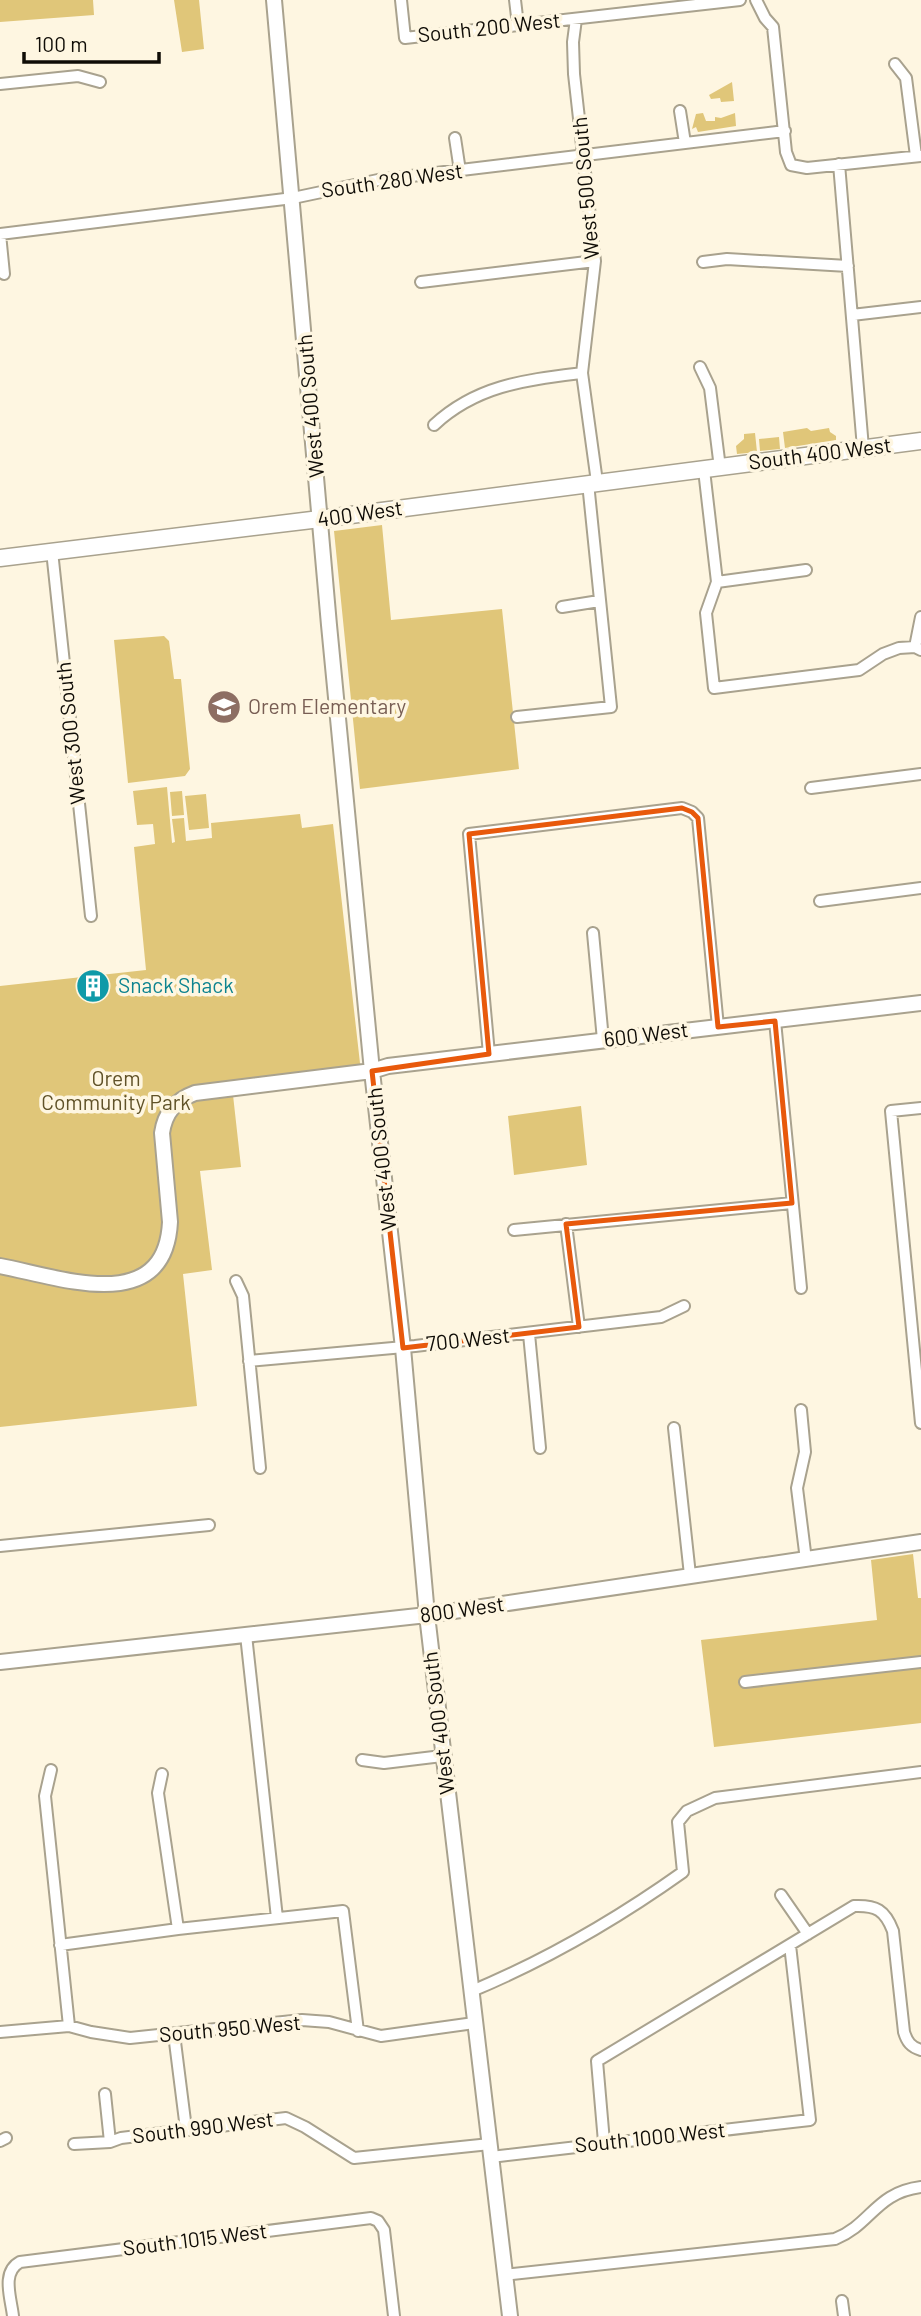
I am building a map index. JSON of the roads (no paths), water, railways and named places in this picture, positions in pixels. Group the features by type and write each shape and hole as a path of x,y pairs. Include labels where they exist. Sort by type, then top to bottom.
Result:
{"main road":[{"name":"South 400 West","path":"712,469 921,441"},
{"name":"400 West","path":"0,558 712,469"}],"street":[{"name":"West 400 South","path":"274,0 372,1071 403,1348 427,1615 510,2316"},
{"name":"South 200 West","path":"401,0 405,38 576,19 643,5 740,0"},
{"path":"515,0 518,25"},
{"path":"756,0 773,27 786,152 791,165 807,168 918,156 906,78 895,64"},
{"name":"West 500 South","path":"517,717 611,707 599,601 582,373 594,261 574,74 573,42 576,19"},
{"path":"0,85 78,76 100,82"},
{"path":"681,111 684,143"},
{"name":"South 280 West","path":"0,234 293,198 379,180 785,131"},
{"path":"455,138 460,171"},
{"path":"839,164 863,448"},
{"path":"0,234 4,274"},
{"path":"703,262 727,260 848,266"},
{"path":"421,282 594,261"},
{"path":"852,316 921,307"},
{"path":"700,367 709,388 717,582 706,613 714,688 859,670 883,654 899,648 918,648 921,617"},
{"path":"434,425 453,407 499,387 529,379 582,373"},
{"name":"West 300 South","path":"52,551 91,916"},
{"path":"717,582 806,570"},
{"path":"562,607 599,601"},
{"path":"811,788 921,774"},
{"path":"489,1054 468,834 682,808 698,818 718,1027"},
{"path":"820,901 921,888"},
{"path":"593,933 603,1040"},
{"name":"600 West","path":"0,1266 97,1285 120,1285 138,1279 150,1270 163,1255 170,1235 162,1133 167,1112 177,1102 195,1093 372,1071 388,1066 921,1003"},
{"path":"775,1021 801,1288"},
{"path":"921,1108 891,1111 921,1423"},
{"path":"514,1230 792,1203"},
{"path":"566,1224 579,1327"},
{"path":"236,1280 243,1296 260,1468"},
{"name":"700 West","path":"250,1361 529,1334 661,1317 684,1306"},
{"path":"529,1334 540,1448"},
{"path":"802,1410 805,1452 797,1489 806,1560"},
{"path":"674,1428 690,1575"},
{"path":"0,1546 209,1525"},
{"name":"800 West","path":"0,1662 427,1615 921,1542"},
{"path":"246,1635 276,1918"},
{"path":"745,1682 921,1662"},
{"path":"362,1760 384,1763 442,1756"},
{"path":"51,1770 45,1796 69,2026"},
{"path":"472,1991 518,1972 577,1940 683,1872 678,1822 687,1811 715,1798 921,1772"},
{"path":"162,1774 159,1793 178,1929"},
{"path":"781,1895 808,1934"},
{"path":"604,2142 597,2061 854,1906 867,1906 888,1918 892,1931 904,2032 907,2041 917,2048"},
{"path":"60,1945 343,1911 358,2031"},
{"name":"South 1000 West","path":"490,2151 810,2120 790,1944"},
{"name":"South 950 West","path":"0,2032 69,2026 131,2038 302,2020 329,2022 381,2036 474,2023"},
{"path":"174,2034 186,2129"},
{"path":"105,2094 110,2142"},
{"name":"South 990 West","path":"74,2144 110,2142 186,2129 286,2118 355,2158 490,2151"},
{"path":"505,2275 835,2239 848,2234 886,2198 902,2189 921,2187"},
{"name":"South 1015 West","path":"13,2316 9,2279 12,2267 20,2262 367,2219 378,2221 384,2230 394,2316"},
{"path":"842,2301 844,2316"}],"place":[{"name":"Orem Elementary","path":"224,707"},
{"name":"Snack Shack","path":"93,986"}],"park label":[{"name":"Orem Community Park","path":"116,1091"}]}
